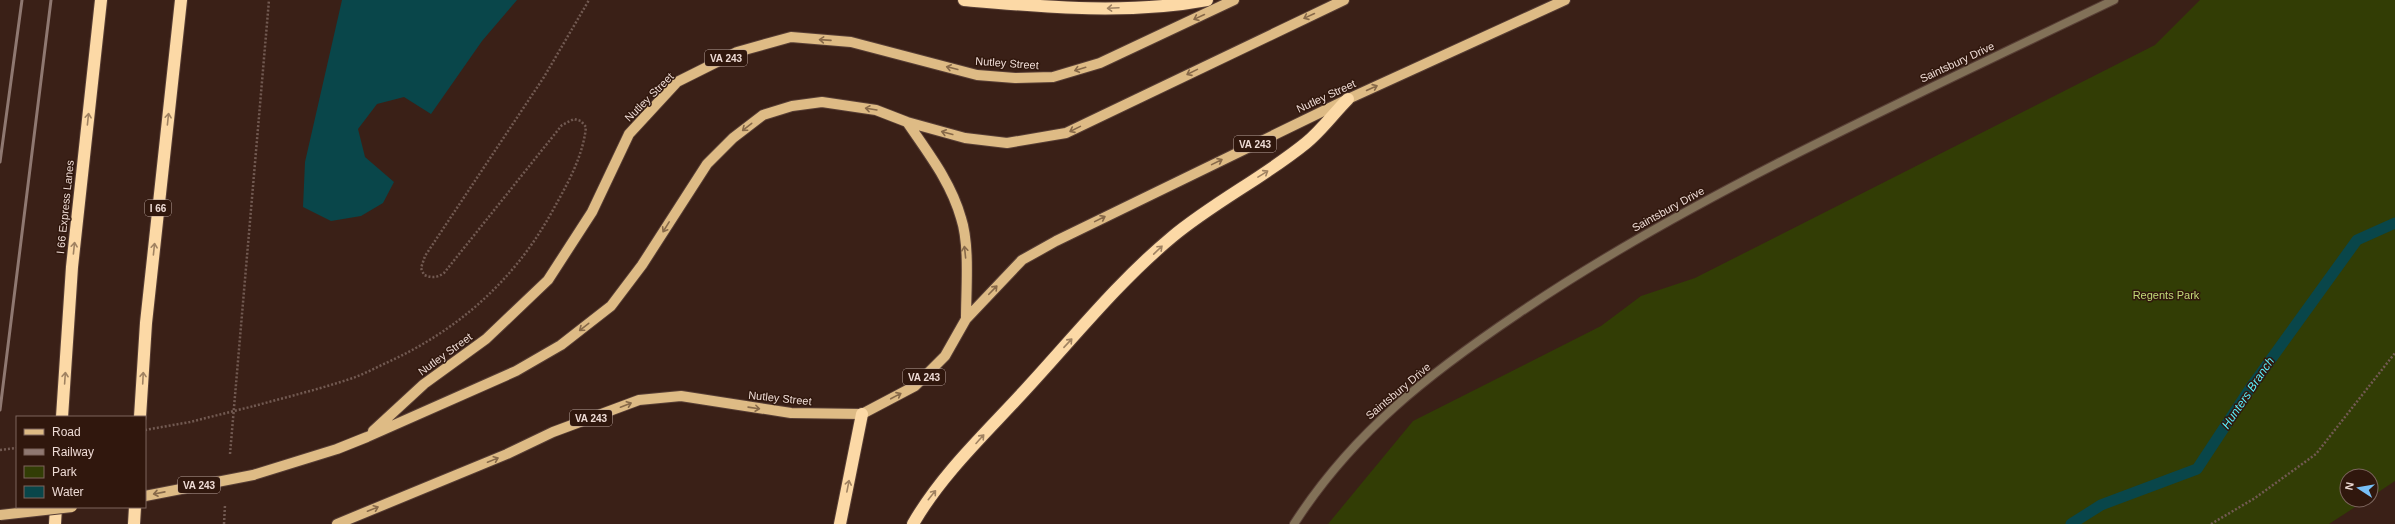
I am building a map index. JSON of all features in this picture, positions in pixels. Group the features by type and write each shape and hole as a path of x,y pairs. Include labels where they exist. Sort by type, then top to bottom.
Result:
{"highway":[{"name":"I 66 Express Lanes","path":"62,416 72,267 101,0"},
{"name":"I 66","path":"140,416 146,323 181,0"},
{"path":"964,0 1086,9 1187,4 1207,0"},
{"path":"913,524 922,508 954,468 1121,286 1171,237 1213,206 1276,166 1307,142 1348,99"},
{"path":"840,524 862,414"},
{"path":"55,524 56,508"},
{"path":"134,524 135,508"}],"main road":[{"name":"Nutley Street","path":"367,437 424,384 486,339 548,280 592,212 629,134 677,82 730,55 791,37 851,42 977,75 1016,78 1053,77 1100,63 1234,0"},
{"name":"Nutley Street","path":"146,496 252,475 337,449 516,371 561,345 611,306 642,265 707,164 733,138 763,115 792,106 822,102 876,110 907,122 965,138 1007,143 1066,133 1344,0"},
{"name":"Nutley Street","path":"337,524 507,454 553,432 639,400 681,396 791,413 862,414 916,386 945,356 966,319 1022,260 1063,237 1348,99 1565,0"},
{"name":"Nutley Street","path":"907,122 950,189 962,219 966,261 966,319"},
{"path":"0,515 63,508"}],"street":[{"name":"Saintsbury Drive","path":"1294,524 1316,490 1355,443 1398,403 1480,339 1578,274 1707,200 1904,100 2114,0"}],"path":[{"path":"229,460 269,0"},
{"path":"146,430 190,422 354,378 420,348 472,312 513,269 549,219 568,183 585,136 586,127 581,121 568,121 562,125 444,273 438,277 430,278 424,275 421,268 425,256 544,77 589,0"},
{"path":"2211,524 2256,498 2316,454 2395,353"},
{"path":"0,450 16,448"},
{"path":"224,524 226,500"}],"green space":[{"name":"Regents Park","path":"2200,0 2395,0 2395,481 2379,492 2379,468 2339,468 2339,508 2354,508 2329,524 1328,524 1413,421 1601,326 1641,296 1695,278 2155,45"}],"water":[{"path":"342,0 517,0 482,41 431,114 404,97 377,104 358,129 365,157 394,182 383,203 361,216 331,221 303,207 305,162"}],"waterway":[{"name":"Hunters Branch","path":"2071,524 2101,505 2197,469 2251,387 2357,240 2395,223"}],"railway":[{"path":"0,162 22,0"},
{"path":"0,410 51,0"}]}
